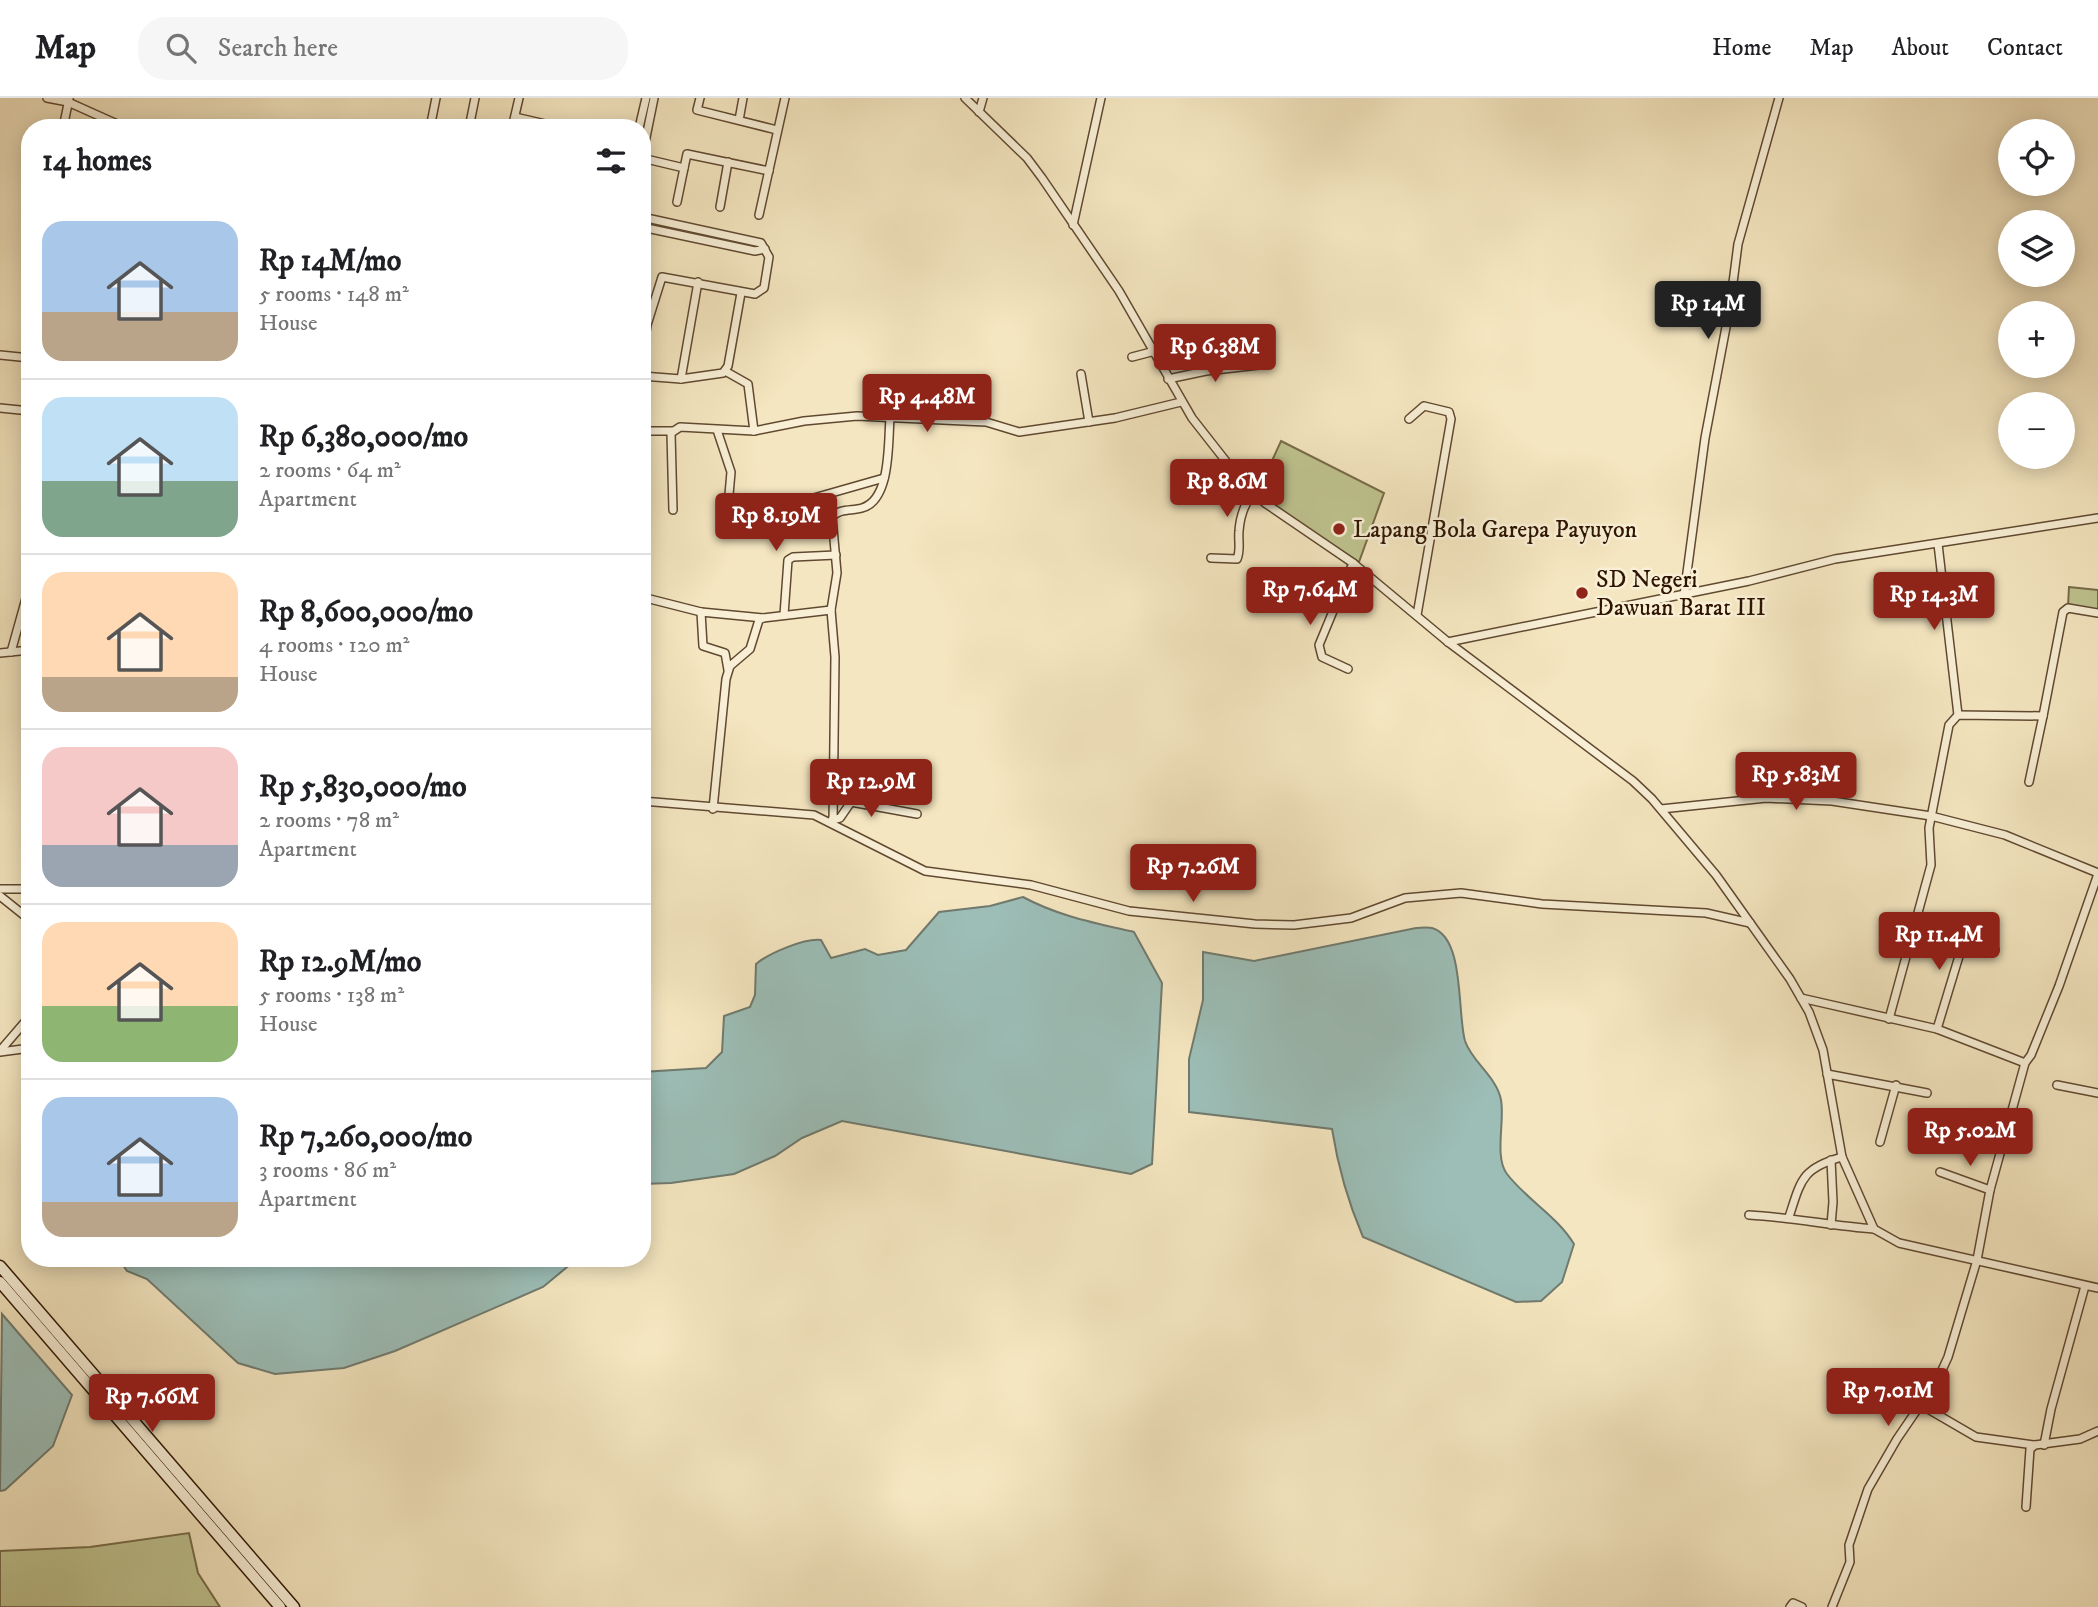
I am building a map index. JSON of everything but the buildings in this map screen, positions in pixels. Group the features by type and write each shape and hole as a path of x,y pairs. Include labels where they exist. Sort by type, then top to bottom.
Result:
{"street":[{"path":"47,98 69,100 108,119"},
{"path":"432,119 436,98"},
{"path":"471,119 475,98"},
{"path":"519,98 515,117 524,119"},
{"path":"641,119 646,98"},
{"path":"650,119 654,98"},
{"path":"700,98 697,110 777,130"},
{"path":"739,120 743,98"},
{"path":"760,215 785,98"},
{"path":"965,98 1027,158 1119,290 1181,402 1222,458 1253,493 1353,563 1448,642 1619,770 1661,809 1716,875 1801,998 1818,1032 1842,1157 1874,1229"},
{"path":"979,112 983,98"},
{"path":"1073,225 1101,98"},
{"path":"1684,595 1705,438 1730,306 1738,244 1779,98"},
{"path":"65,119 69,100"},
{"path":"677,202 688,154 768,171"},
{"path":"651,159 684,168"},
{"path":"720,208 728,162"},
{"path":"651,219 758,242 769,257 764,288 755,294 662,277 651,308"},
{"path":"651,229 755,251 765,249"},
{"path":"681,379 698,282"},
{"path":"725,371 741,293"},
{"path":"1132,357 1155,351"},
{"path":"0,355 21,357"},
{"path":"1168,379 1206,371 1259,365"},
{"path":"651,377 681,379 725,371 748,384 754,431"},
{"path":"1081,374 1089,422"},
{"path":"651,431 672,432 680,427 754,431 842,416 986,422 1019,432 1089,422 1181,402"},
{"path":"1409,419 1424,406 1445,409 1451,419 1417,615"},
{"path":"0,408 21,410"},
{"path":"833,822 835,657 831,610 837,573 832,517 839,511 865,507 873,502 881,490 890,418"},
{"path":"718,430 731,472 728,506 730,523 748,524 768,511 884,478"},
{"path":"672,432 673,510"},
{"path":"1212,558 1237,559 1238,530 1245,504 1253,493"},
{"path":"1448,642 1684,595 1835,559 2098,518"},
{"path":"1889,1019 1932,860 1929,840 1931,816 1949,725 1958,715 1938,544"},
{"path":"784,615 788,560 793,557 836,555"},
{"path":"1348,668 1322,657 1319,645 1353,563"},
{"path":"651,599 701,612 763,618 831,610"},
{"path":"2029,782 2063,612 2068,608 2098,613"},
{"path":"701,612 701,642 707,649 725,653 728,671 713,809"},
{"path":"11,652 21,616"},
{"path":"728,671 750,649 759,620 763,618"},
{"path":"0,653 21,651"},
{"path":"1958,715 2043,716"},
{"path":"1661,809 1728,800 1793,797 1931,816 2005,835 2098,873 2059,986 2031,1055 2025,1063 1990,1190 1977,1260 1948,1357 1868,1489 1849,1545 1850,1562 1832,1607"},
{"path":"651,802 814,816 833,822 925,871 1031,886 1129,911 1162,915 1294,925 1351,918 1405,898 1461,893 1542,904 1706,913 1751,924"},
{"path":"833,822 851,802 917,814"},
{"path":"0,889 21,889"},
{"path":"0,896 21,913"},
{"path":"1915,930 1995,950"},
{"path":"1937,1029 1963,943"},
{"path":"1801,998 1937,1029 2025,1063"},
{"path":"0,1051 21,1026"},
{"path":"0,1051 21,1049"},
{"path":"1827,1074 1927,1093"},
{"path":"1880,1142 1896,1085"},
{"path":"2057,1085 2098,1093"},
{"path":"1789,1217 1804,1175 1820,1163 1842,1157"},
{"path":"1831,1160 1831,1225"},
{"path":"1940,1172 1990,1190"},
{"path":"1749,1215 1789,1217 1874,1229 1899,1243 2098,1288"},
{"path":"0,1266 280,1607"},
{"path":"0,1282 86,1373"},
{"path":"2044,1445 2051,1409 2085,1286"},
{"path":"1921,1405 1976,1437 2035,1446 2080,1439 2098,1432"},
{"path":"2026,1507 2027,1458 2030,1449 2035,1446"},
{"path":"185,1489 294,1607"},
{"path":"1790,1607 1793,1603 1802,1607"}],"green space":[{"name":"Lapang Bola Garepa Payuyon","path":"1281,441 1384,493 1359,562 1256,496"},
{"path":"2069,587 2098,590 2098,610 2068,607"},
{"path":"189,1533 198,1573 220,1607 0,1607 0,1551 90,1547"}],"water":[{"path":"1023,897 1063,914 1134,932 1162,983 1152,1164 1131,1174 842,1121 802,1138 775,1156 734,1174 651,1184 651,1071 706,1068 722,1052 724,1016 750,1007 755,995 756,964 787,947 814,940 821,940 831,958 865,949 878,955 906,950 939,912 990,906"},
{"path":"1416,928 1432,928 1443,934 1450,946 1458,977 1465,1041 1468,1049 1495,1084 1501,1100 1500,1149 1503,1167 1574,1244 1562,1282 1541,1301 1516,1302 1363,1237 1344,1184 1332,1129 1189,1112 1189,1059 1203,1000 1203,952 1254,961"},
{"path":"124,1267 567,1267 543,1287 395,1351 344,1368 275,1374 238,1363 147,1279 127,1271"},
{"path":"2,1314 72,1395 53,1446 5,1490 0,1491"}],"place":[{"name":"Lapang Bola Garepa Payuyon","path":"1339,529"},
{"name":"SD Negeri Dawuan Barat III","path":"1582,593"}]}
